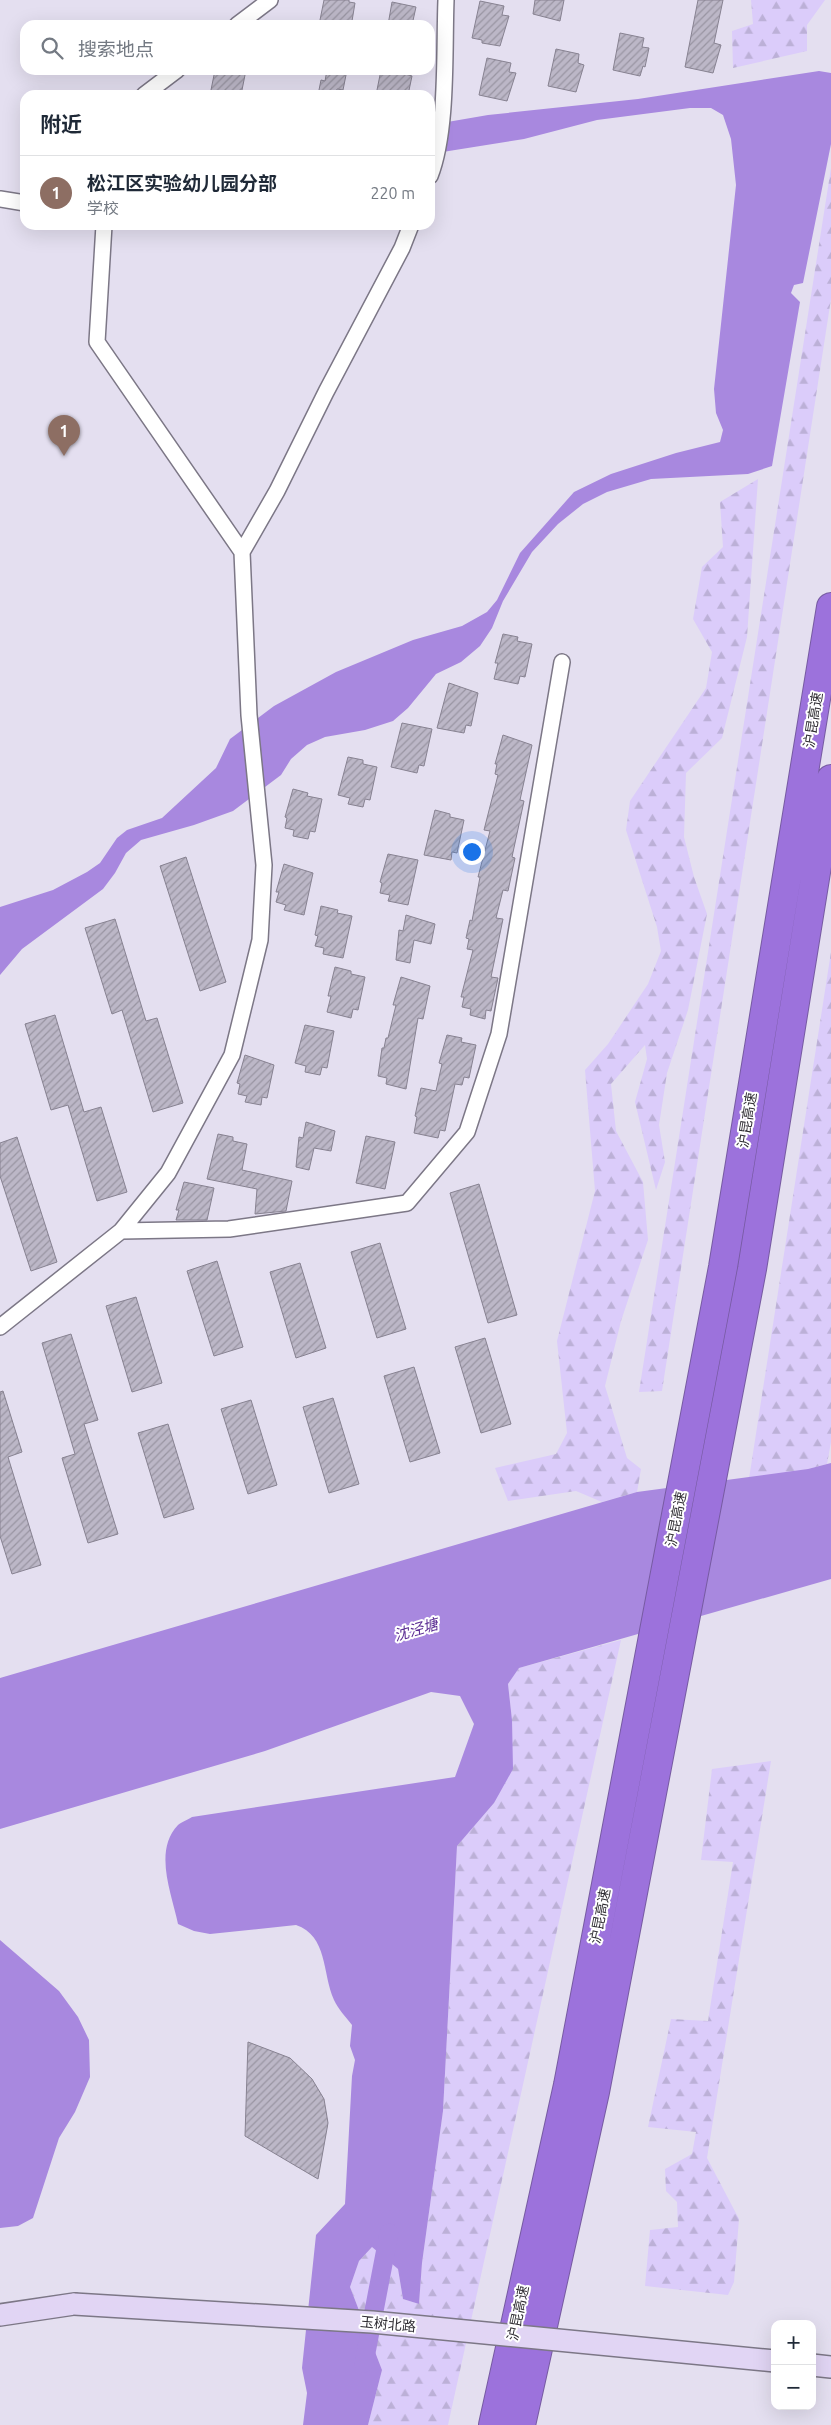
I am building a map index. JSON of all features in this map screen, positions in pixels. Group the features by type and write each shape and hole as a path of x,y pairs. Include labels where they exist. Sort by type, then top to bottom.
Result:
{"highway":[{"name":"沪昆高速","path":"493,2425 568,2085 700,1392 723,1267 831,607"},
{"name":"沪昆高速","path":"521,2425 595,2092 728,1398 752,1269 831,779"}],"main road":[{"name":"玉树北路","path":"0,2315 74,2304 372,2322 771,2361"},
{"path":"816,2365 831,2367"}],"street":[{"path":"244,20 270,0"},
{"path":"435,162 442,113 446,0"},
{"path":"151,90 170,75"},
{"path":"0,199 20,203"},
{"path":"104,230 97,342 242,552"},
{"path":"0,1327 121,1232 168,1173 232,1055 260,940 264,864 248,715 242,552 277,491 326,392 402,248 409,230"},
{"path":"121,1232 228,1229 407,1203 467,1132 499,1034 562,662"}],"green space":[{"path":"751,0 825,0 807,25 807,51 733,68 732,31 753,24"},
{"path":"831,168 831,299 662,1391 639,1392"},
{"path":"758,479 747,637 722,738 686,773 684,837 694,877 707,914 688,1010 667,1073 659,1125 665,1162 656,1190 635,1102 647,1059 645,1045 611,1084 616,1131 643,1182 648,1240 621,1321 605,1386 627,1458 641,1469 637,1492 602,1502 576,1491 508,1501 495,1468 556,1454 567,1433 557,1341 595,1191 585,1070 608,1044 648,984 661,951 657,927 626,830 630,801 706,688 712,652 693,619 702,567 723,547 720,502"},
{"path":"831,952 831,1442 827,1464 748,1485"},
{"path":"621,1640 448,2425 368,2425 382,2370 350,2287 359,2261 372,2247 398,2269 403,2299 419,2304 422,2263 443,2111 457,1846 494,1803 512,1720 508,1684 519,1668"},
{"path":"771,1761 707,2158 739,2219 734,2282 728,2295 645,2286 650,2230 678,2227 677,2202 666,2191 665,2169 692,2154 696,2132 648,2127 671,2019 708,2021 733,1862 701,1860 712,1769"}],"water":[{"path":"819,71 831,73 831,144 803,283 794,285 791,293 800,302 772,466 748,474 651,479 607,492 583,504 558,524 532,552 503,601 492,628 480,646 461,662 436,674 408,708 393,721 365,730 325,737 307,745 291,759 281,775 233,811 194,825 141,840 126,853 103,889 22,949 0,975 0,907 53,890 87,872 100,863 117,838 127,830 162,818 216,768 230,739 274,706 336,672 413,640 462,626 487,612 497,600 520,553 574,492 611,474 676,453 720,442 723,430 716,413 714,389 736,185 731,139 723,115 711,108 690,108 597,120 524,139 435,153 435,124 488,115 638,99"},
{"name":"沈泾塘","path":"831,1463 831,1579 519,1668 508,1684 512,1720 513,1769 494,1803 457,1846 443,2111 422,2263 419,2304 403,2299 398,2269 372,2247 359,2261 350,2287 382,2370 368,2425 303,2425 307,2393 302,2368 316,2235 345,2204 352,2076 355,2060 350,2046 352,2025 334,2000 319,1946 306,1930 296,1925 210,1934 194,1931 178,1924 166,1873 167,1847 171,1835 178,1825 192,1817 455,1777 474,1724 460,1696 431,1692 265,1751 0,1829 0,1678 637,1492 808,1469"},
{"path":"0,1940 59,1991 78,2017 89,2040 90,2077 75,2112 59,2138 33,2218 18,2226 0,2228"}],"building":[{"path":"324,0 349,0 349,2 355,3 352,20 320,20"},
{"path":"535,0 564,0 560,21 533,14"},
{"path":"698,0 723,0 714,43 721,45 713,73 685,67"},
{"path":"480,1 504,6 502,15 509,16 500,46 482,43 482,40 472,38"},
{"path":"392,2 416,7 413,20 389,20"},
{"path":"620,33 644,38 642,47 649,48 645,67 643,66 640,76 613,70"},
{"path":"556,49 579,54 578,63 584,65 576,92 548,86"},
{"path":"487,58 511,63 509,72 516,73 507,101 479,95"},
{"path":"214,75 245,75 242,90 211,90"},
{"path":"326,75 346,75 343,90 319,90 321,80 325,81"},
{"path":"380,75 412,76 409,90 377,90"},
{"path":"503,634 518,637 517,641 532,644 525,677 520,676 518,684 494,679 498,663 495,663"},
{"path":"449,683 478,693 471,726 466,725 464,733 437,728"},
{"path":"402,723 432,729 424,766 419,765 417,773 391,767"},
{"path":"503,735 532,745 520,800 524,801 512,857 515,858 508,891 503,890 496,918 503,919 491,977 498,978 491,1011 486,1010 485,1019 470,1015 471,1009 462,1007 464,997 461,997 473,950 467,949 469,939 466,938 470,920 472,921 480,877 478,877 490,831 484,830 498,775 495,774 497,764 495,764"},
{"path":"348,757 363,760 363,764 377,767 370,800 365,799 363,807 348,804 350,798 338,795"},
{"path":"293,789 308,793 307,796 322,799 315,832 310,831 308,839 293,836 294,830 285,828 287,818 285,817"},
{"path":"435,810 450,814 450,817 464,820 457,853 452,852 451,860 424,855"},
{"path":"388,854 418,860 408,905 388,901 390,895 380,893 382,883 380,882"},
{"path":"186,857 226,982 200,991 160,866"},
{"path":"284,864 313,873 304,915 284,910 286,905 276,902 279,892 276,892"},
{"path":"321,906 338,910 337,913 352,916 343,958 323,954 324,948 315,946 318,936 315,935"},
{"path":"406,915 435,924 431,944 414,940 410,963 396,960 399,930 403,931"},
{"path":"115,919 146,1021 157,1018 183,1103 153,1112 122,1010 112,1014 85,928"},
{"path":"335,967 351,971 351,974 365,977 358,1010 353,1009 351,1018 327,1012 331,996 328,996"},
{"path":"401,977 430,986 423,1019 418,1018 406,1089 386,1084 387,1078 378,1076 382,1048 384,1048 386,1038 388,1038 396,1005 393,1005"},
{"path":"55,1015 84,1112 101,1107 127,1192 97,1201 68,1105 51,1110 25,1024"},
{"path":"305,1025 334,1031 327,1068 322,1067 320,1075 305,1072 306,1066 295,1063"},
{"path":"447,1035 462,1038 461,1042 476,1045 469,1078 464,1077 462,1085 455,1084 445,1131 440,1130 438,1138 414,1133 417,1117 415,1116 421,1088 436,1091 442,1064 439,1063"},
{"path":"245,1055 274,1065 267,1098 262,1097 261,1105 245,1102 247,1096 238,1094 240,1084 237,1083"},
{"path":"306,1122 335,1131 331,1151 314,1148 309,1170 296,1167 299,1137 303,1138"},
{"path":"218,1134 233,1137 233,1141 247,1144 242,1170 292,1181 286,1211 255,1214 257,1189 207,1179"},
{"path":"366,1136 395,1142 385,1189 356,1183"},
{"path":"17,1137 57,1262 31,1271 0,1176 0,1143"},
{"path":"184,1182 214,1188 207,1220 176,1220 179,1210 176,1210"},
{"path":"479,1184 517,1315 488,1323 450,1193"},
{"path":"380,1243 406,1329 377,1338 351,1252"},
{"path":"217,1261 243,1347 214,1356 187,1271"},
{"path":"300,1263 326,1348 296,1358 270,1272"},
{"path":"136,1297 162,1383 132,1392 106,1306"},
{"path":"71,1334 98,1420 84,1424 118,1534 88,1543 62,1458 75,1454 42,1343"},
{"path":"485,1338 511,1424 481,1433 455,1347"},
{"path":"414,1367 440,1453 410,1462 384,1376"},
{"path":"3,1391 22,1452 8,1457 41,1565 12,1574 0,1536 0,1392"},
{"path":"333,1398 359,1484 329,1493 303,1407"},
{"path":"251,1400 277,1485 248,1494 221,1409"},
{"path":"168,1424 194,1509 164,1518 138,1433"},
{"path":"248,2042 290,2058 312,2079 324,2099 328,2123 318,2179 245,2136"}],"waterway":[{"path":"364,2363 389,2233"}],"place":[{"name":"松江区实验幼儿园分部","path":"64,456"}]}
